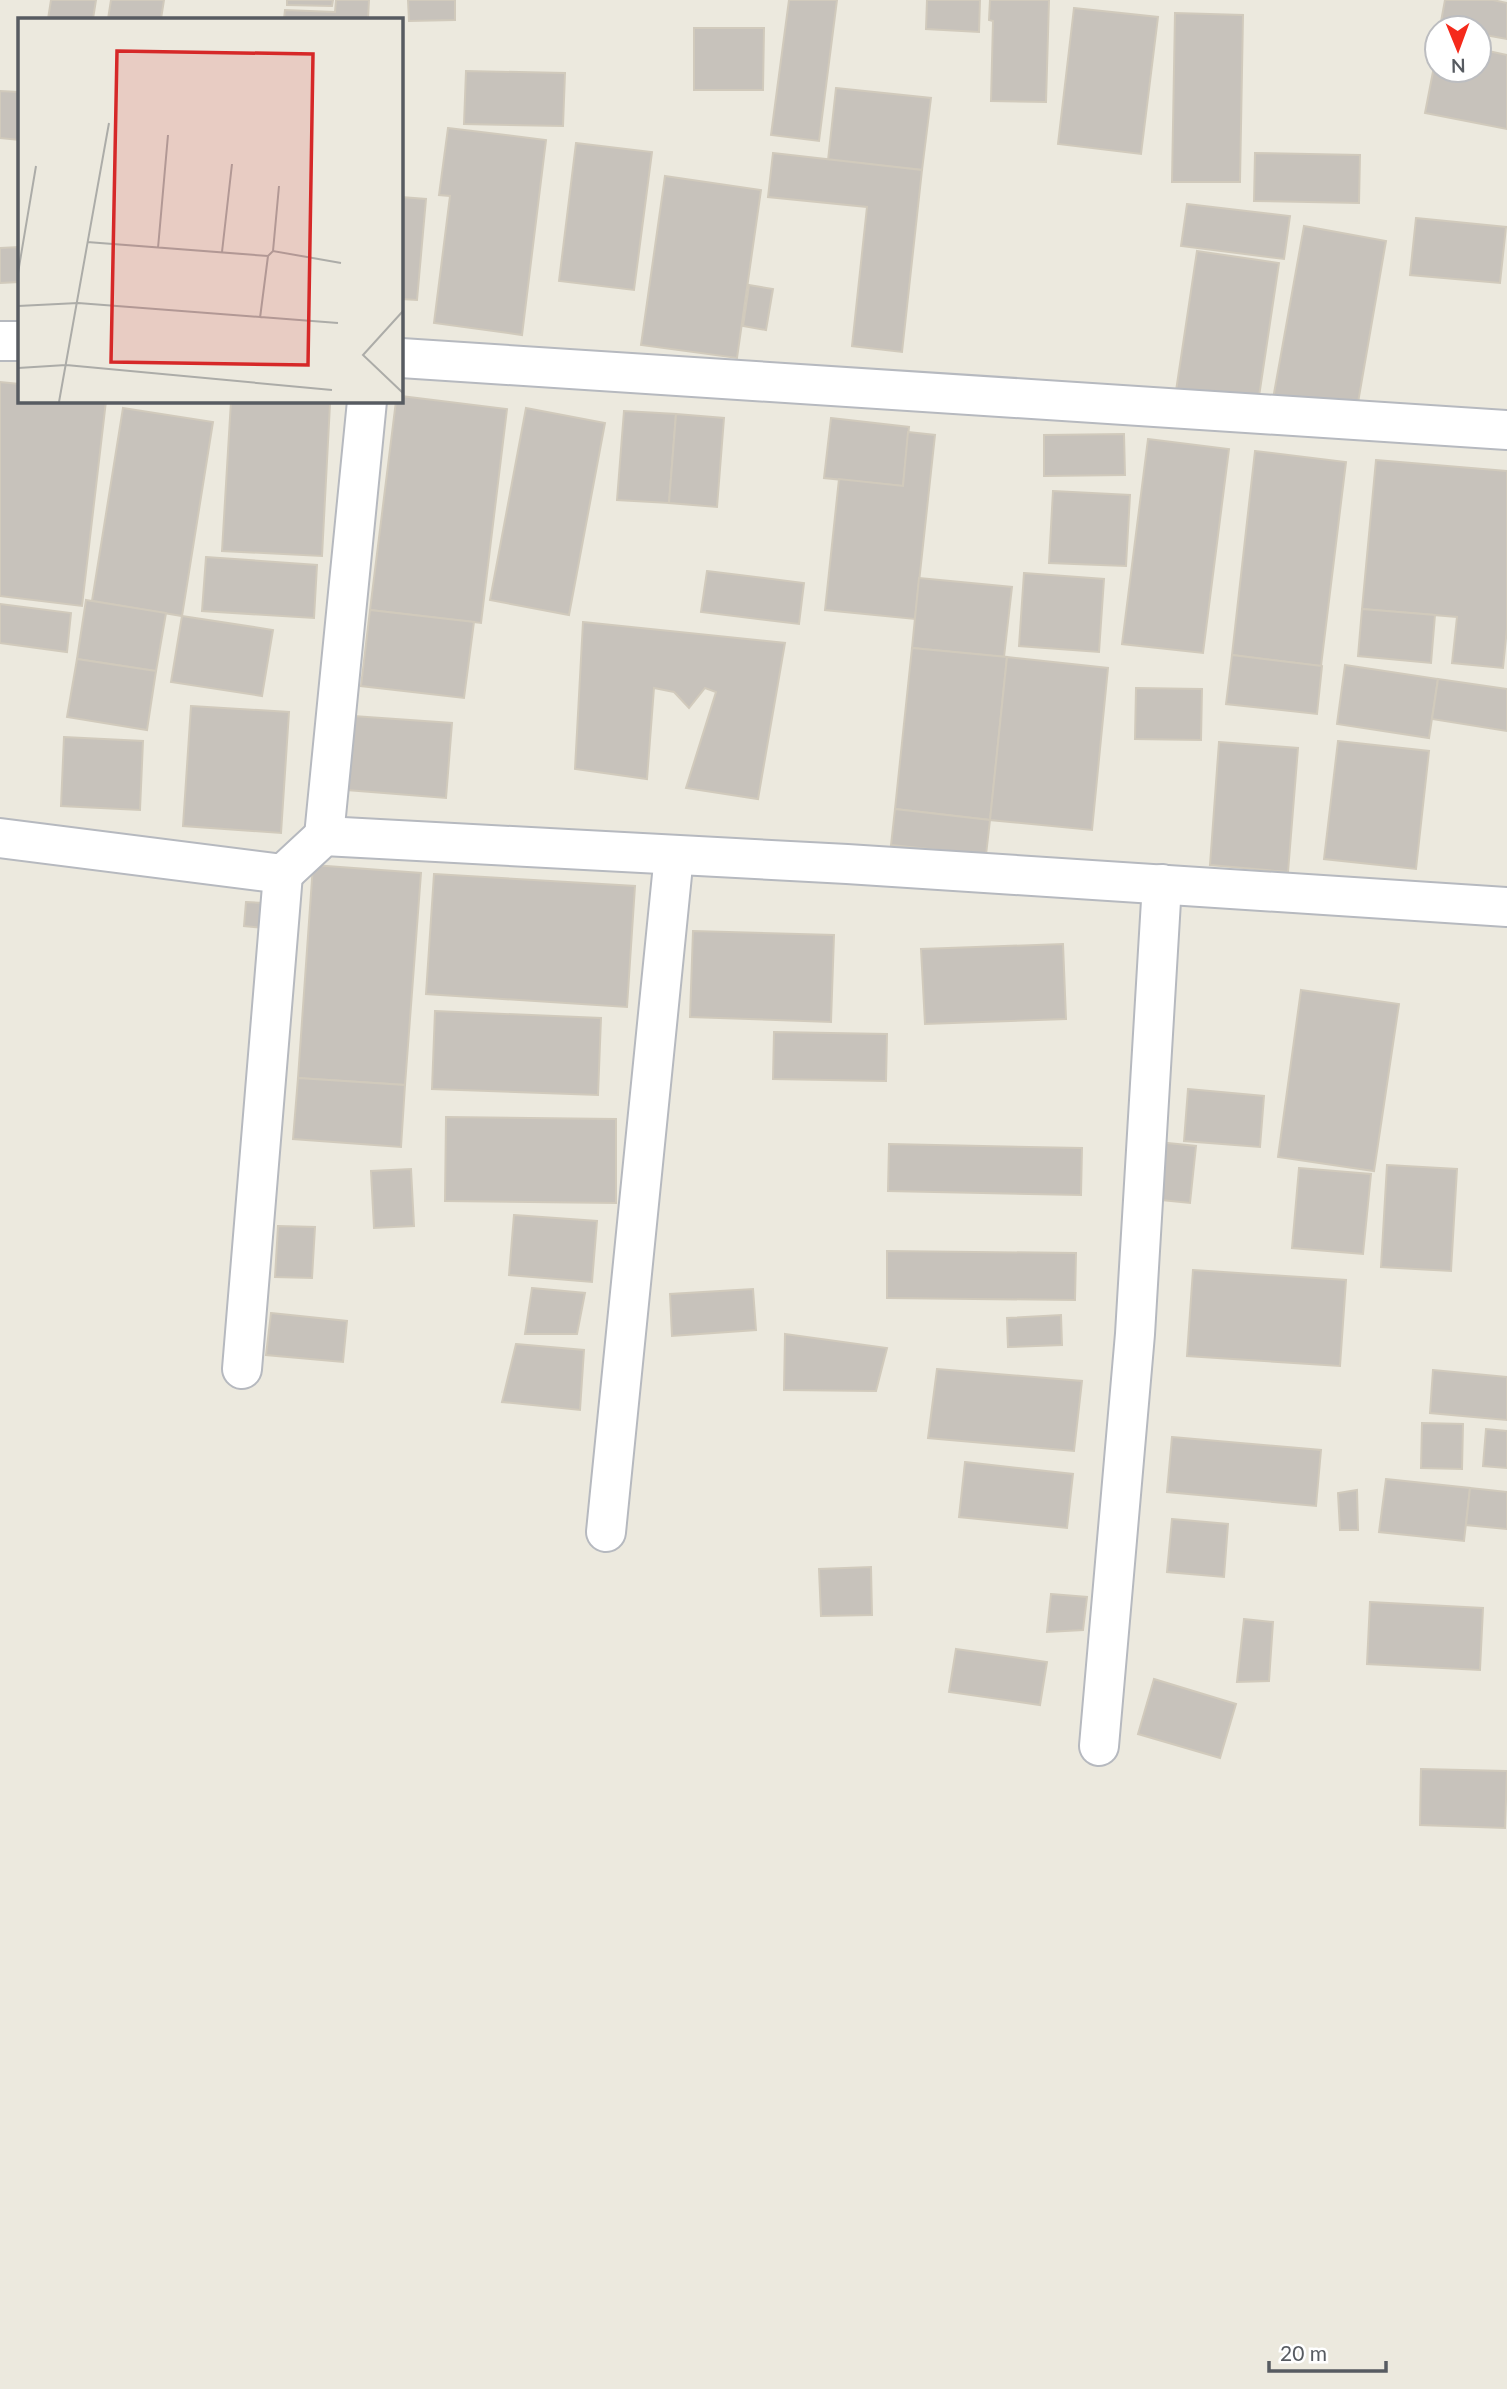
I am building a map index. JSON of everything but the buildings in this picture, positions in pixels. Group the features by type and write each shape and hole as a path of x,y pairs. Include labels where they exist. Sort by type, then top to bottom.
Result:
{"street":[{"path":"0,341 18,341"},
{"path":"402,358 1507,430"},
{"path":"242,1369 283,874 324,836 367,402"},
{"path":"324,836 1507,906"},
{"path":"0,838 283,874"},
{"path":"606,1532 674,855"},
{"path":"1099,1746 1135,1334 1163,884"}]}
